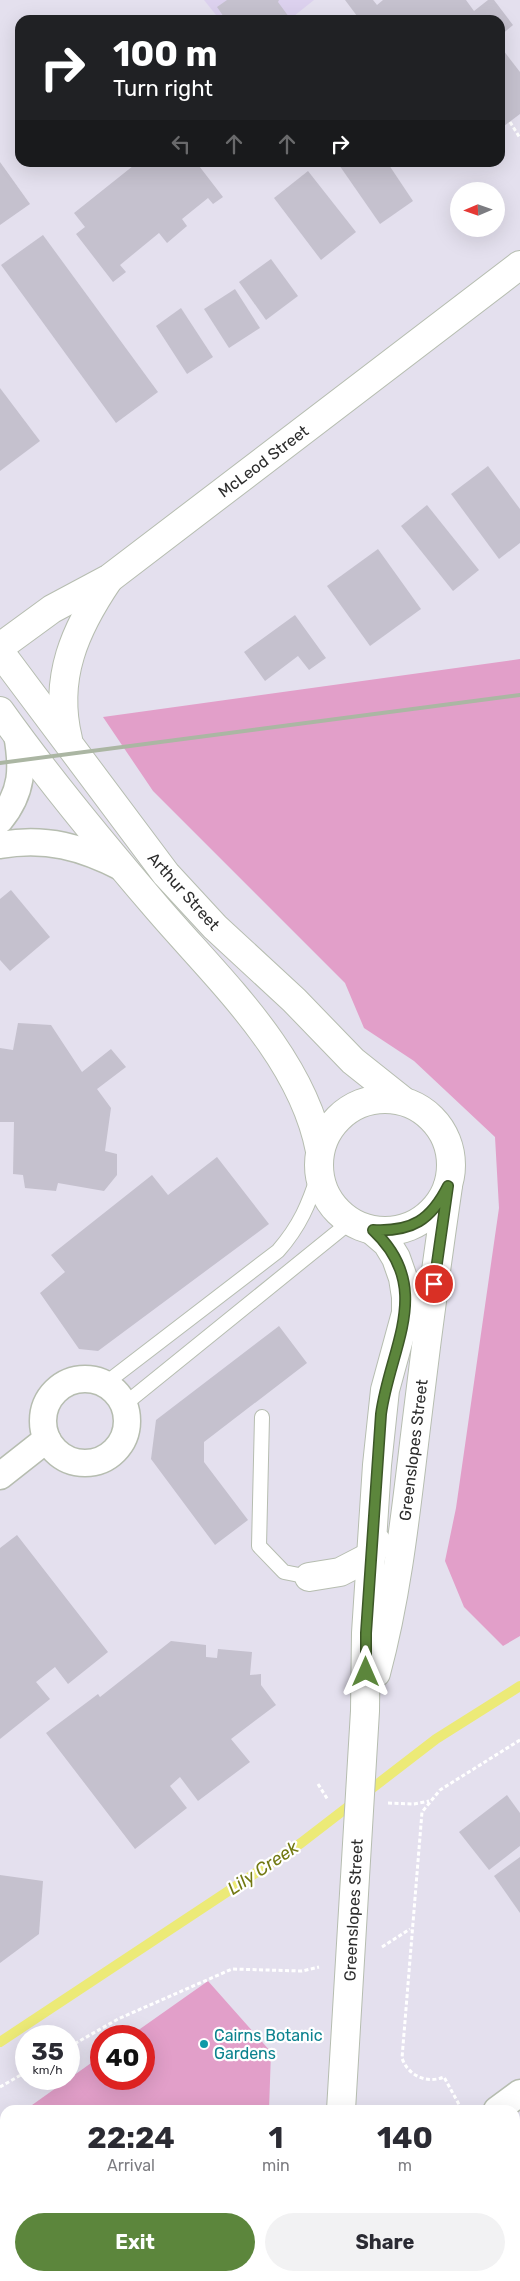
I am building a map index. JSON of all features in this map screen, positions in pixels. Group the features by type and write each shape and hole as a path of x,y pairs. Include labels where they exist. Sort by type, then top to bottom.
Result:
{"street":[{"name":"McLeod Street","path":"0,648 52,609 110,578 520,265"},
{"path":"70,745 63,719 62,697 65,672 75,639 96,597 110,578"},
{"name":"Arthur Street","path":"0,652 145,847 184,895 215,927 294,1000 353,1061 402,1100"},
{"name":"Arthur Street","path":"0,711 34,758 123,868 238,1002 283,1061 306,1101 316,1130 319,1162"},
{"path":"0,820 13,801 20,781 21,760 17,734"},
{"path":"0,845 31,841 54,843 84,851 123,868"},
{"path":"381,1098 402,1100 422,1109 438,1124 448,1143 451,1164 448,1186 440,1203 427,1217 410,1227 392,1231 362,1226 338,1213 322,1188 319,1162 328,1131 341,1114 360,1102 381,1098"},
{"name":"Greenslopes Street","path":"365,1711 388,1628 405,1519 424,1356 448,1186"},
{"name":"Greenslopes Street","path":"341,2105 365,1711 366,1633 381,1414 385,1390 403,1328 406,1297 403,1278 396,1258 387,1243 362,1226"},
{"path":"309,1577 340,1572 371,1556 384,1523 424,1356"},
{"path":"80,1378 94,1378 106,1383 117,1392 125,1404 128,1418 126,1433 120,1446 110,1456 96,1462 81,1463 67,1460 55,1451 47,1439 43,1426 48,1400 56,1389 67,1382 80,1378"},
{"path":"0,1476 47,1439"},
{"path":"504,2105 520,2093"}],"lane":[{"path":"106,1383 278,1251 295,1231 309,1204 319,1162"},
{"path":"125,1404 362,1226"},
{"path":"262,1417 259,1546 284,1572 309,1577"}],"path":[{"path":"510,122 520,138"},
{"path":"459,2105 444,2077 426,2079 413,2074 405,2066 402,2058 422,1812 440,1790 520,1740"},
{"path":"359,1802 414,1804 430,1801"},
{"path":"378,1949 411,1929"},
{"path":"80,2041 118,2019 232,1969 302,1971 326,1966"},
{"path":"0,2087 15,2078"}],"shaded area":[{"path":"204,0 314,0 295,15 216,15"},
{"path":"520,659 520,1636 503,1646 464,1607 445,1561 456,1508 499,1208 495,1137 414,1061 364,1028 345,983 153,791 103,717"},
{"name":"Cairns Botanic Gardens","path":"208,1981 271,2052 269,2105 32,2105 53,2090 80,2090 80,2071 90,2064 90,2090 155,2090 155,2025 146,2025"}],"building":[{"path":"227,0 279,0 278,2 288,15 223,15 217,7"},
{"path":"345,0 373,0 377,5 383,0 466,0 474,11 488,0 494,0 513,25 505,32 505,15 356,15"},
{"path":"505,52 520,72 520,114 505,125"},
{"path":"0,162 30,204 0,225"},
{"path":"132,167 200,167 223,197 213,204 208,198 182,219 187,226 167,243 159,233 120,265 126,272 113,282 76,234 85,227 74,213"},
{"path":"340,167 390,167 413,201 380,224"},
{"path":"308,171 356,232 321,260 274,198"},
{"path":"43,235 158,392 116,423 1,265"},
{"path":"271,259 298,296 266,320 239,282"},
{"path":"235,289 260,328 229,348 204,309"},
{"path":"181,308 213,357 187,374 156,326"},
{"path":"0,388 40,441 0,471"},
{"path":"488,466 520,509 520,543 499,559 451,494"},
{"path":"427,505 479,570 453,591 401,526"},
{"path":"378,549 421,609 370,646 327,586"},
{"path":"295,615 326,658 309,670 298,656 265,681 244,652"},
{"path":"11,890 50,937 10,971 0,960 0,899"},
{"path":"18,1023 51,1025 82,1072 111,1049 126,1067 97,1089 111,1108 105,1151 117,1154 117,1175 104,1191 58,1183 56,1191 25,1188 23,1175 13,1174 14,1122 0,1122 0,1048 13,1050"},
{"path":"217,1157 269,1224 98,1351 79,1349 40,1293 65,1272 51,1255 152,1175 168,1195"},
{"path":"279,1326 307,1363 204,1442 204,1462 248,1520 215,1545 151,1459 156,1420"},
{"path":"17,1535 108,1652 68,1684 55,1667 36,1682 50,1699 0,1739 0,1548"},
{"path":"171,1641 206,1645 206,1657 217,1658 218,1649 252,1652 250,1675 261,1674 261,1685 276,1705 231,1739 250,1762 198,1801 180,1777 170,1786 187,1808 135,1849 46,1733 98,1694 100,1697"},
{"path":"507,1795 520,1813 520,1846 489,1870 459,1832"},
{"path":"520,1857 520,1913 494,1876"},
{"path":"0,1875 43,1881 39,1934 0,1963"}],"waterway":[{"name":"Lily Creek","path":"0,2042 301,1843 436,1739 520,1686"}],"railway":[{"path":"0,763 520,695"}],"place":[{"name":"Cairns Botanic Gardens","path":"204,2044"}],"route":[{"path":"366,1672 366,1633 381,1414 385,1390 406,1313 403,1278 396,1258 387,1243 373,1230 392,1231 410,1227 427,1217 440,1203 448,1186 434,1284"}]}
